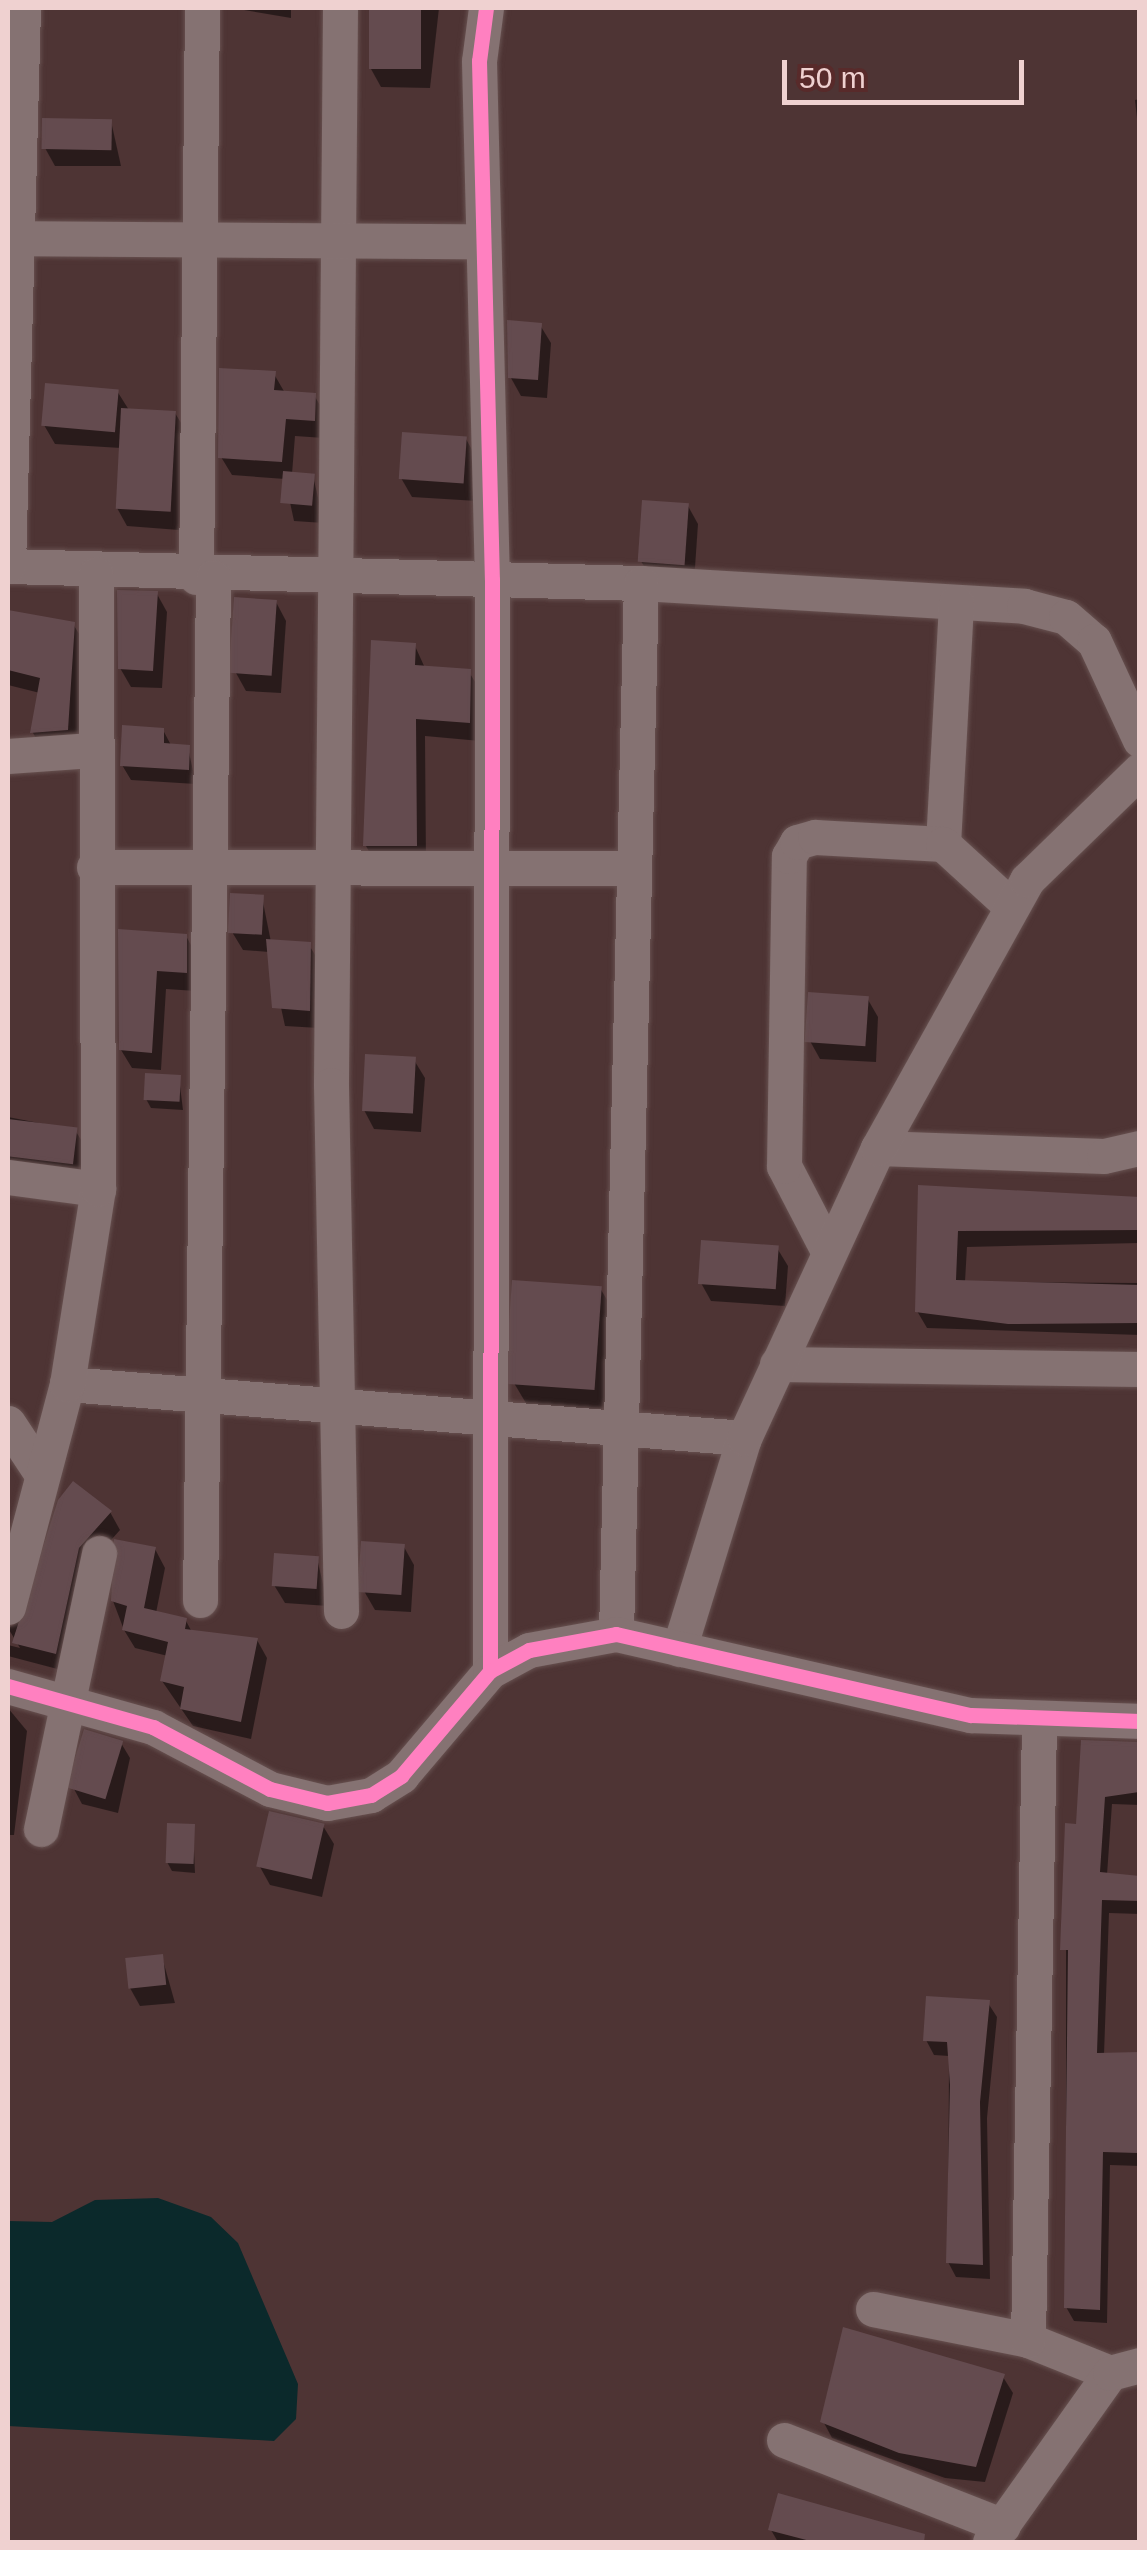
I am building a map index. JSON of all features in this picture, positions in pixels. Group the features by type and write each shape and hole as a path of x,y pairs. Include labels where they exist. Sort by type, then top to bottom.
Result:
{"street":[{"path":"23,8 11,238 8,566 96,574 204,577 641,583 956,602 1066,617 1094,641 1140,740"},
{"path":"200,1600 209,865 199,239 202,8"},
{"path":"340,8 333,866 340,1611"},
{"path":"486,8 480,241 492,580 486,1419 490,1672"},
{"path":"11,238 480,241"},
{"path":"8,1607 39,1470 67,1384 98,1189 92,750 96,574"},
{"path":"616,1634 616,1427 641,583"},
{"path":"943,844 956,602"},
{"path":"8,756 92,750"},
{"path":"679,1649 744,1438 827,1248 878,1148 1027,880 1140,770"},
{"path":"827,1248 784,1166 789,856 797,842 815,837 943,844 1012,906"},
{"path":"94,867 634,868"},
{"path":"878,1148 1104,1156 1140,1148"},
{"path":"8,1176 98,1189"},
{"path":"777,1364 1140,1369"},
{"path":"67,1384 744,1438"},
{"path":"8,1423 39,1470"},
{"path":"41,1829 73,1700 99,1553"},
{"path":"8,1686 73,1700 152,1727 270,1790 328,1803 371,1795 401,1776 490,1672 528,1650 616,1634 1039,1722 1140,1720"},
{"path":"1028,2340 1039,1722"},
{"path":"784,2440 996,2534 1132,2369 1028,2340 873,2309"}],"water":[{"path":"158,2198 211,2217 238,2243 298,2384 296,2419 274,2441 8,2426 8,2221 52,2222 95,2200"}],"building":[{"path":"369,8 421,8 421,69 369,69"},
{"path":"42,118 112,119 111,150 41,149"},
{"path":"507,320 542,323 538,380 508,378"},
{"path":"219,368 276,371 274,390 316,393 315,421 286,419 282,462 218,458"},
{"path":"45,383 119,389 115,432 41,426"},
{"path":"121,408 176,411 171,512 116,509"},
{"path":"402,432 467,437 464,483 399,479"},
{"path":"283,471 315,474 312,506 280,503"},
{"path":"642,500 689,503 685,565 638,562"},
{"path":"117,590 158,591 153,671 118,669"},
{"path":"234,597 277,600 272,676 229,673"},
{"path":"8,610 75,622 68,730 30,733 40,678 8,670"},
{"path":"371,640 416,643 415,665 471,669 470,723 416,719 417,846 363,846"},
{"path":"122,725 164,728 164,743 190,745 189,770 120,766"},
{"path":"230,893 264,895 262,935 228,933"},
{"path":"118,929 187,934 187,973 157,971 152,1053 119,1050"},
{"path":"266,939 311,942 310,1011 272,1008"},
{"path":"808,992 869,996 865,1046 805,1042"},
{"path":"365,1054 416,1057 413,1114 362,1111"},
{"path":"145,1073 181,1075 180,1102 144,1100"},
{"path":"8,1119 77,1128 73,1164 8,1156"},
{"path":"918,1185 1140,1197 1140,1230 958,1231 956,1280 1140,1285 1140,1323 1008,1324 915,1312"},
{"path":"701,1240 779,1245 776,1289 698,1284"},
{"path":"512,1280 602,1286 595,1390 505,1384"},
{"path":"73,1481 112,1511 79,1548 56,1654 12,1643 58,1500"},
{"path":"114,1539 156,1547 144,1608 187,1618 185,1629 258,1638 241,1722 180,1709 184,1687 160,1681 168,1642 122,1630 127,1606 111,1601"},
{"path":"361,1541 405,1544 401,1595 357,1592"},
{"path":"274,1553 319,1556 317,1589 272,1586"},
{"path":"84,1729 123,1741 105,1799 66,1787"},
{"path":"1081,1740 1140,1742 1139,1792 1105,1797 1100,1872 1140,1876 1140,1901 1102,1900 1097,2053 1140,2052 1140,2101 1138,2153 1103,2152 1100,2310 1064,2308 1068,1950 1060,1950 1065,1823 1076,1824"},
{"path":"269,1811 325,1824 312,1879 256,1867"},
{"path":"167,1823 195,1824 194,1864 166,1863"},
{"path":"163,1954 166,1985 128,1989 125,1958"},
{"path":"926,1996 990,2000 980,2102 983,2265 946,2263 950,2085 947,2042 923,2041"},
{"path":"843,2327 1005,2374 976,2467 899,2453 820,2422"},
{"path":"778,2493 925,2534 924,2542 814,2542 768,2530"}],"cycle path":[{"path":"486,8 479,61 492,580 490,1671"},
{"path":"8,1686 153,1727 270,1789 327,1803 371,1795 401,1776 490,1671 529,1650 616,1634 971,1715 1140,1721"}]}
